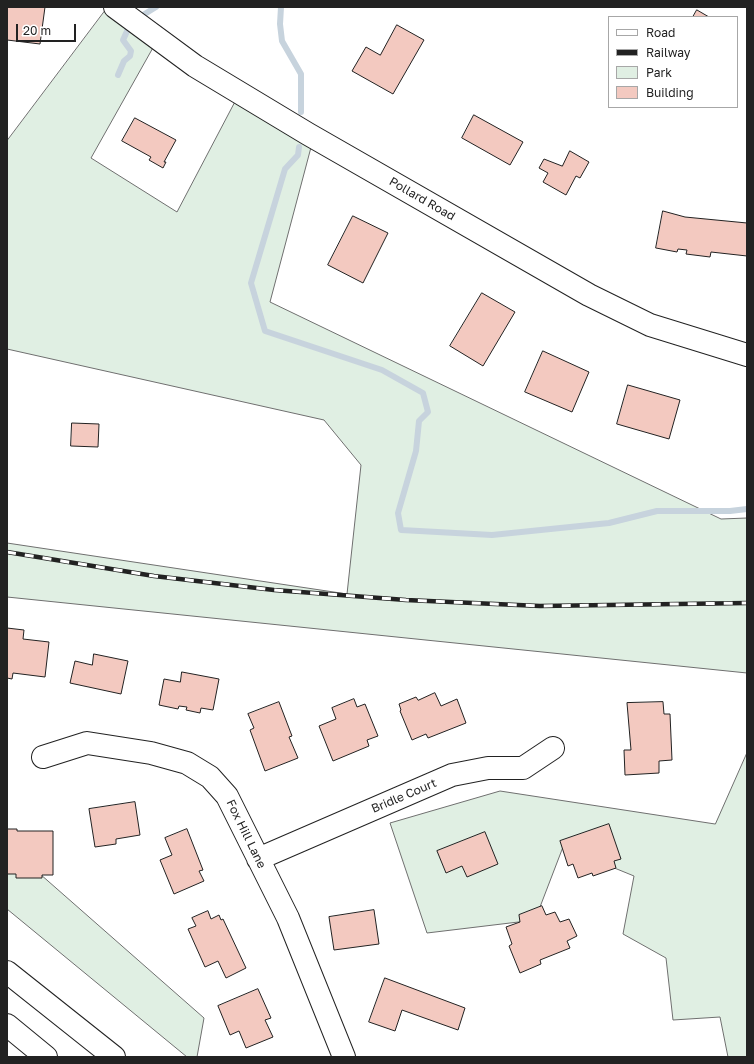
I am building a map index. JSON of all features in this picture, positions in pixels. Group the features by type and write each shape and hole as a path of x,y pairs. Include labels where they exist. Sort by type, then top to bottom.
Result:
{"main road":[{"name":"Pollard Road","path":"115,7 201,70 308,134 589,295 650,325 747,355"},
{"name":"Fox Hill Lane","path":"43,757 87,743 151,753 187,763 210,777 227,796 288,918 344,1057"},
{"name":"Bridle Court","path":"258,859 452,775 488,768 523,768 553,748"},
{"path":"7,972 114,1057"},
{"path":"7,1025 39,1054"}],"green space":[{"path":"108,7 159,37 91,158 177,212 239,94 314,136 270,302 721,519 747,518 747,673 7,597 7,543 347,594 361,465 324,420 7,349 7,141"},
{"path":"747,753 747,1057 728,1057 720,1017 673,1020 666,958 623,934 634,876 563,847 535,920 427,933 390,823 500,791 715,824"},
{"path":"7,845 204,1018 197,1057 187,1057 7,909"}],"building":[{"path":"7,7 45,7 40,44 7,40"},
{"path":"697,10 707,16 694,16"},
{"path":"397,25 424,40 393,94 352,71 366,47 380,55"},
{"path":"474,115 523,142 510,165 462,138"},
{"path":"135,118 176,140 164,162 166,162 163,168 149,160 151,157 122,141"},
{"path":"570,151 589,162 580,178 576,176 566,195 543,182 548,173 539,168 544,159 562,166"},
{"path":"663,211 685,217 747,223 747,256 711,252 710,257 686,254 687,250 678,249 677,252 656,248"},
{"path":"353,216 388,233 363,283 328,265"},
{"path":"482,293 515,312 483,366 450,346"},
{"path":"543,351 589,372 572,412 525,392"},
{"path":"628,385 680,400 669,439 617,424"},
{"path":"72,423 99,424 98,447 71,446"},
{"path":"7,628 24,630 23,639 49,642 45,677 13,673 12,679 7,678"},
{"path":"94,654 128,661 121,694 70,683 75,661 92,665"},
{"path":"182,672 219,679 213,710 201,708 200,713 186,710 187,707 179,706 178,709 159,705 164,679 180,682"},
{"path":"435,693 441,706 457,699 466,723 428,738 426,734 412,740 400,711 399,704 416,697 418,700"},
{"path":"354,699 357,707 365,704 378,736 367,740 369,746 333,761 319,726 336,719 332,708"},
{"path":"279,702 292,736 289,737 298,758 265,771 250,730 254,728 248,714"},
{"path":"663,702 664,714 670,714 672,760 659,761 659,773 625,775 624,750 631,750 627,703"},
{"path":"135,802 140,835 116,839 116,844 95,847 89,809"},
{"path":"609,824 621,859 614,861 616,868 593,876 592,873 578,878 573,864 568,866 560,841"},
{"path":"7,829 17,829 17,831 53,831 53,875 42,875 42,878 16,878 16,874 7,874"},
{"path":"187,829 203,870 199,871 204,881 174,894 160,860 172,855 165,838"},
{"path":"485,832 498,864 467,877 462,866 446,873 437,851"},
{"path":"542,906 546,915 555,912 560,922 569,919 577,936 567,941 570,948 540,960 541,964 520,973 509,946 512,944 506,927 520,922 519,915"},
{"path":"374,910 379,944 334,950 329,917"},
{"path":"208,911 211,919 219,915 221,920 223,919 246,968 226,978 218,961 205,967 188,929 196,926 192,918"},
{"path":"385,978 465,1008 458,1030 402,1010 395,1031 369,1022"},
{"path":"258,989 271,1018 265,1020 273,1037 246,1048 239,1031 230,1035 218,1006"}],"waterway":[{"path":"143,15 156,7"},
{"path":"281,7 280,24 282,41 301,74 301,112"},
{"path":"118,75 124,61 130,56 131,51 123,40 128,29"},
{"path":"299,147 298,155 285,169 251,283 265,331 382,370 423,393 428,412 419,421 416,451 398,513 401,530 492,535 609,523 657,511 730,511 747,509"}],"railway":[{"path":"7,552 154,576 274,590 406,600 540,606 747,603"}]}
